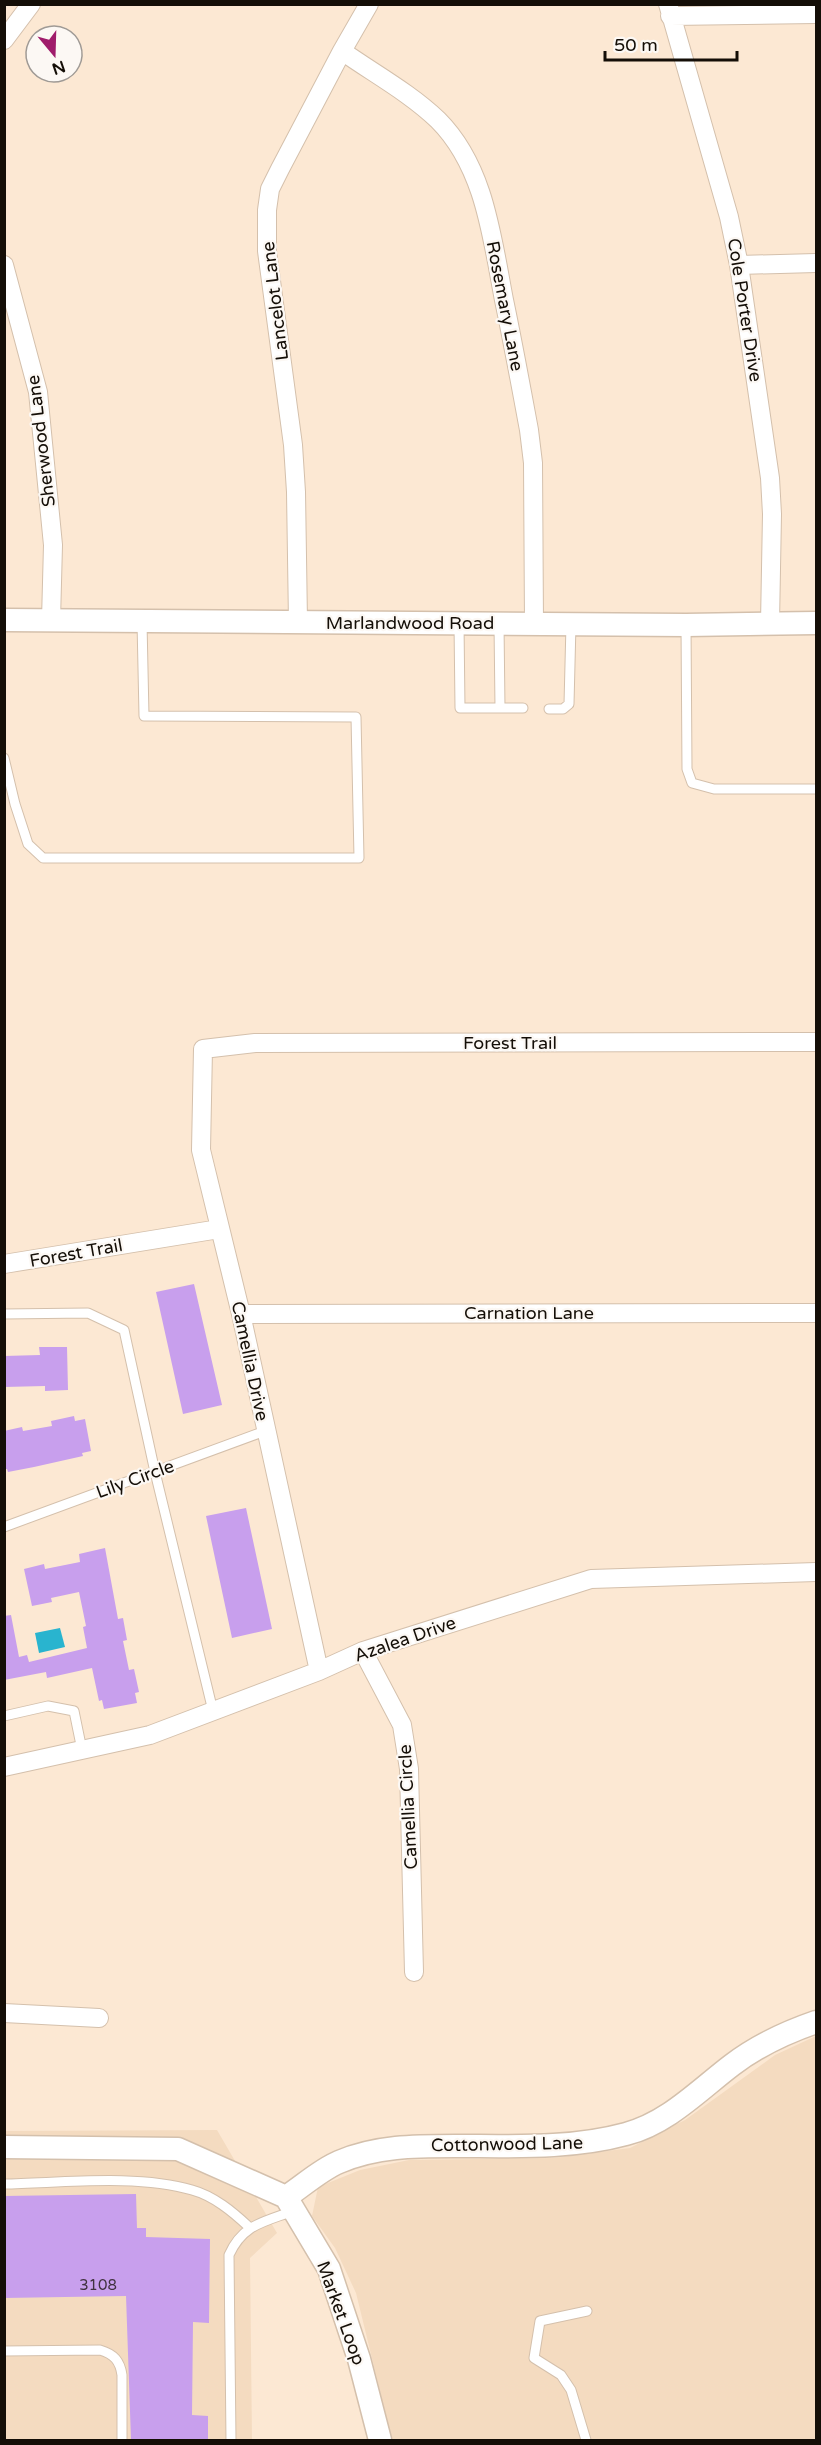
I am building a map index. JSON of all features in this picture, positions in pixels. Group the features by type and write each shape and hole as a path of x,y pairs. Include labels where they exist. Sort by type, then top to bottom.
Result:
{"street":[{"path":"4,40 32,4"},
{"name":"Lancelot Lane","path":"298,622 294,457 267,251 267,210 270,189 369,4"},
{"path":"669,10 816,14"},
{"name":"Cole Porter Drive","path":"669,10 729,217 739,265 770,478 772,514 770,623"},
{"name":"Rosemary Lane","path":"342,51 438,120 461,149 479,188 488,217 530,430 533,463 534,623"},
{"path":"739,265 816,263"},
{"name":"Sherwood Lane","path":"4,265 38,392 52,545 51,620"},
{"name":"Marlandwood Road","path":"4,620 686,625 816,623"},
{"name":"Forest Trail","path":"203,1049 255,1043 816,1042"},
{"name":"Camellia Drive","path":"203,1049 201,1150 241,1314 319,1671"},
{"name":"Forest Trail","path":"4,1264 219,1229"},
{"name":"Carnation Lane","path":"241,1314 816,1313"},
{"name":"Azalea Drive","path":"4,1767 150,1735 319,1671 363,1651 591,1579 816,1572"},
{"name":"Camellia Circle","path":"363,1651 383,1685 402,1725 409,1769 414,1972"},
{"path":"4,2013 99,2018"},
{"name":"Cottonwood Lane","path":"290,2204 337,2163 377,2150 397,2147 583,2143 630,2133 666,2116 704,2090 732,2065 790,2030 816,2022"},
{"path":"4,2146 178,2149 290,2204"},
{"name":"Market Loop","path":"290,2204 329,2269 359,2359 380,2440"}],"lane":[{"path":"4,758 28,844 44,858 359,858 357,717 144,716 142,620"},
{"path":"459,623 460,708 523,708"},
{"path":"499,623 500,708"},
{"path":"549,709 563,709 569,704 571,624"},
{"path":"686,625 687,769 692,783 714,789 816,789"},
{"path":"4,1314 88,1312 124,1330 155,1472 213,1711"},
{"name":"Lily Circle","path":"4,1527 265,1431"},
{"path":"4,1716 48,1706 74,1711 82,1750"},
{"path":"4,2184 150,2182 193,2190 230,2209 249,2227"},
{"path":"231,2440 227,2265 233,2246 249,2227 290,2204"},
{"path":"586,2440 571,2390 561,2375 534,2358 540,2322 587,2311"},
{"path":"4,2351 100,2350 113,2356 121,2367 122,2374 122,2440"}],"shaded area":[{"path":"816,2036 816,2440 392,2440 356,2293 335,2248 312,2216 318,2187 360,2170 409,2160 554,2158 630,2148 685,2120 775,2055"},
{"path":"217,2130 277,2233 250,2258 252,2440 5,2440 4,2131"}],"water":[{"path":"60,1628 65,1647 39,1653 35,1633"}],"building":[{"path":"194,1284 222,1405 183,1414 156,1292"},
{"path":"39,1347 67,1347 68,1390 45,1391 45,1386 4,1387 4,1356 40,1355"},
{"path":"74,1416 75,1421 85,1419 91,1451 82,1453 83,1456 34,1467 8,1472 4,1469 4,1431 22,1427 23,1431 52,1426 51,1421"},
{"path":"246,1508 272,1629 232,1638 206,1516"},
{"path":"105,1548 118,1619 123,1618 127,1640 123,1641 129,1670 134,1669 139,1692 135,1693 137,1703 104,1709 102,1700 99,1701 92,1668 47,1678 46,1672 4,1680 4,1616 11,1615 19,1657 27,1655 29,1662 87,1648 83,1627 86,1626 79,1592 51,1598 52,1602 32,1606 24,1569 44,1564 45,1569 80,1562 79,1554"},
{"path":"136,2194 137,2228 146,2228 146,2237 210,2239 209,2323 193,2322 192,2415 208,2416 208,2440 131,2440 126,2296 4,2298 4,2196"}]}
